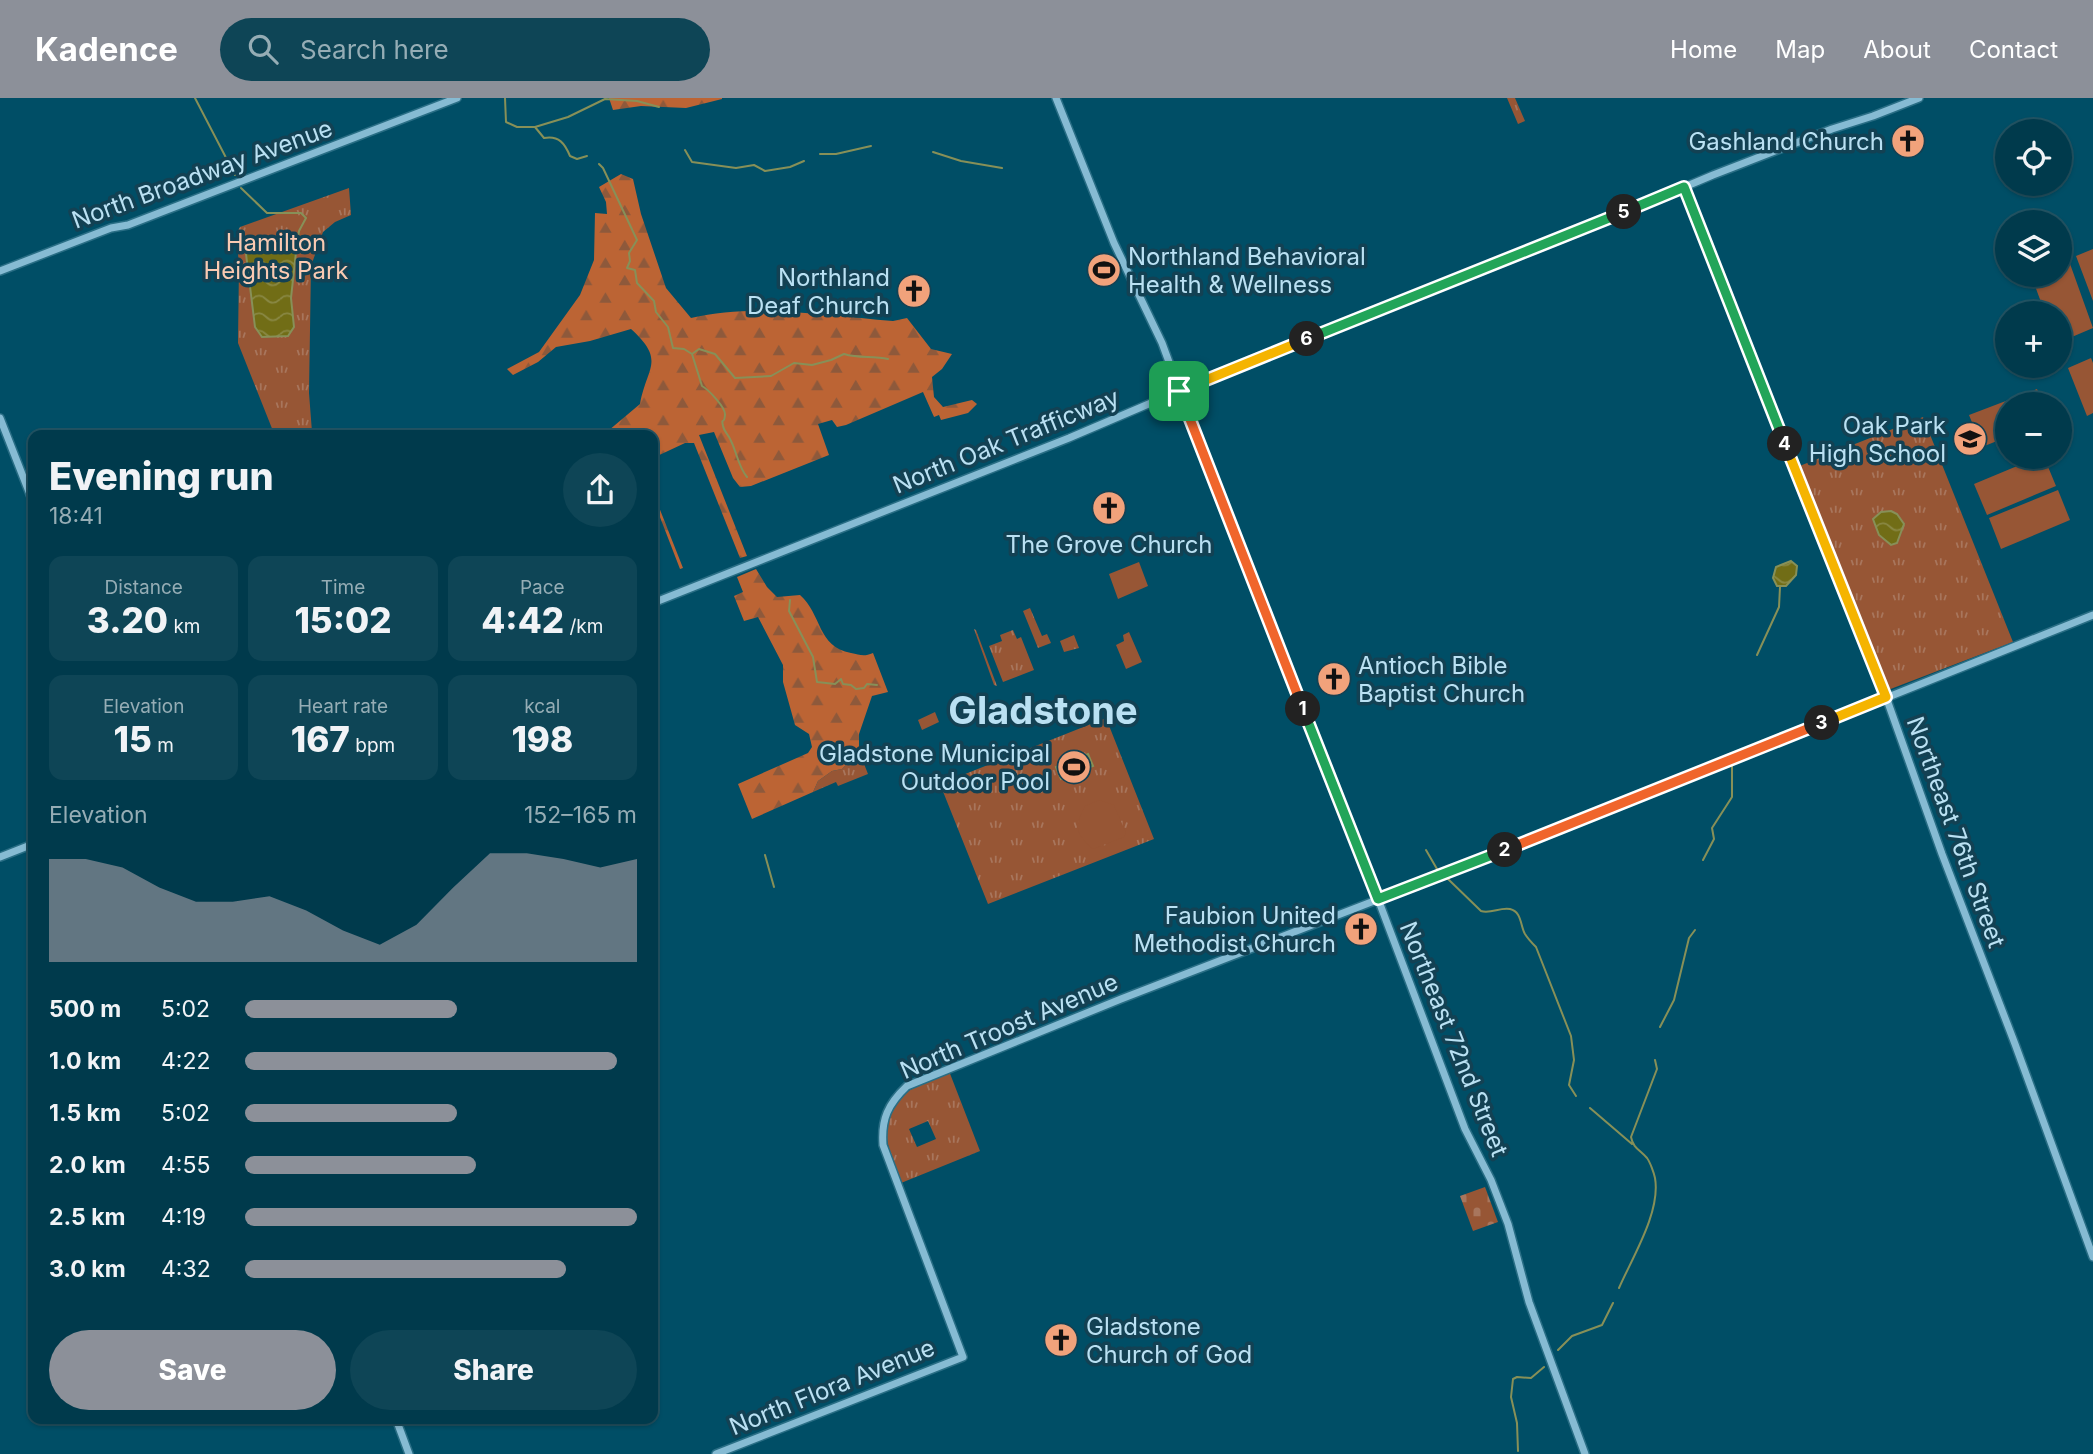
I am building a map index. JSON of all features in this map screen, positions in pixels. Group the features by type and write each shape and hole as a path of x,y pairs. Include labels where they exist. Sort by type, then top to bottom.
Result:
{"street":[{"name":"North Broadway Avenue","path":"0,271 111,228 128,225 457,98"},
{"name":"Northeast 72nd Street","path":"1056,98 1115,245 1162,343 1465,1129 1491,1180 1508,1224 1529,1302 1585,1454"},
{"name":"North Oak Trafficway","path":"658,601 1070,438 1179,391 1684,187 1919,98"},
{"name":"Northeast 76th Street","path":"1684,187 1886,697 2093,1257"},
{"path":"0,418 28,489"},
{"name":"North Troost Avenue","path":"963,1357 883,1145 882,1129 886,1112 896,1096 907,1086 2093,615"},
{"path":"0,857 28,846"},
{"name":"North Flora Avenue","path":"716,1454 963,1357"},
{"path":"398,1424 409,1454"}],"green space":[{"path":"609,98 722,99 686,108 641,106 613,110"},
{"path":"1507,98 1515,98 1525,121 1518,124"},
{"path":"621,174 633,179 641,214 666,288 691,318 740,311 766,311 893,321 907,318 931,349 952,354 942,369 932,377 934,397 943,407 972,400 977,404 968,413 941,420 939,415 934,417 923,392 846,425 837,427 832,420 818,424 829,455 751,486 740,487 733,478 714,432 699,435 747,556 740,558 694,443 685,443 658,456 658,430 609,430 640,404 651,364 648,349 631,329 590,341 556,347 538,362 513,375 507,369 539,352 580,295 594,260 595,213 607,214 606,202 599,187"},
{"name":"Hamilton Heights Park","path":"349,188 351,215 335,222 323,232 311,266 309,393 312,430 273,430 238,343 239,264 236,234 240,227"},
{"path":"2093,249 2093,301 2076,256"},
{"path":"2072,269 2093,328 2072,337 2072,301 2041,301 2035,287 2072,287"},
{"path":"2091,358 2093,363 2093,413 2087,416 2072,378 2072,366"},
{"path":"1995,405 1995,442 1982,447 1969,415"},
{"path":"1923,417 2013,642 1888,690 1797,467"},
{"path":"2010,469 2049,469 2056,486 1987,515 1974,484"},
{"path":"2058,490 2070,520 2001,549 1989,518"},
{"path":"658,505 683,568 680,569 658,512"},
{"path":"1139,562 1148,586 1118,599 1109,574"},
{"path":"756,569 777,597 800,595 826,637 840,650 864,655 873,653 888,692 872,696 859,734 859,751 842,769 832,771 818,781 813,792 752,819 738,784 808,753 812,747 809,734 795,725 783,682 783,665 758,617 744,621 734,596 743,592 737,577"},
{"path":"1030,608 1042,636 1047,634 1051,643 1038,648 1023,611"},
{"path":"974,629 976,630 997,686 994,685"},
{"path":"1013,630 1017,639 1021,637 1034,670 1003,682 989,646 1002,641 1000,635"},
{"path":"1129,632 1142,662 1126,669 1116,645 1124,641 1123,635"},
{"path":"1074,635 1079,648 1064,652 1060,641"},
{"path":"935,712 939,722 922,730 918,720"},
{"path":"1106,718 1154,839 988,904 940,784"},
{"path":"859,751 868,774 838,786 836,782 813,792 818,781 832,771 842,769"},
{"path":"1099,800 1114,805 1126,833 1124,837 1093,849 1080,834 1078,825 1085,806"},
{"path":"949,1071 980,1151 901,1183 887,1140 889,1112 909,1091","holes":["928,1121 936,1139 917,1147 909,1129"]},
{"path":"1485,1187 1498,1222 1473,1231 1460,1196"}],"water":[{"path":"285,241 297,243 291,298 294,327 288,336 262,337 255,327 246,254 255,245"},
{"path":"1891,511 1897,514 1904,524 1897,543 1891,545 1879,535 1873,519 1881,512"},
{"path":"1791,561 1797,566 1796,575 1786,586 1777,586 1773,578 1776,567"},
{"name":"Gladstone Municipal Outdoor Pool","path":"1088,754 1093,766 1085,769 1086,774 1078,777 1076,773 1061,779 1056,767"}],"waterway":[{"path":"195,98 235,175"},
{"path":"505,98 506,122 517,127 535,127 544,138 561,141 570,156 577,159 587,156"},
{"path":"535,127 568,117 605,99 637,101 659,107"},
{"path":"820,154 836,154 871,146"},
{"path":"685,150 692,162 736,168 754,165 765,171 790,167 804,161"},
{"path":"933,152 961,161 1002,168"},
{"path":"599,164 637,240 629,253 627,268 635,270 637,283 654,301 656,312 668,327 673,348 684,349 692,354 702,386 725,412 722,422 724,428 747,477"},
{"path":"241,188 267,213 301,213 306,218 299,231 297,243"},
{"path":"692,354 699,349 715,354 735,378 771,376 794,363 812,365 844,354 888,359"},
{"path":"1757,655 1779,607 1780,587"},
{"path":"790,600 789,611 813,657 817,682 835,684 841,679 843,684 856,689 864,688 867,684 877,685"},
{"path":"1703,860 1714,839 1712,828 1732,797 1732,766"},
{"path":"1426,850 1437,869"},
{"path":"765,855 774,887"},
{"path":"1447,878 1481,911 1510,909 1519,916 1525,934 1536,947 1571,1036 1574,1060 1569,1085 1576,1096"},
{"path":"1660,1027 1674,1000 1689,938 1695,930"},
{"path":"1619,1288 1650,1220 1654,1205 1656,1191 1653,1171 1631,1137 1657,1069 1655,1060"},
{"path":"1590,1108 1632,1144"},
{"path":"1558,1350 1572,1336 1602,1325 1613,1303"},
{"path":"1518,1451 1517,1423 1511,1397 1513,1379 1531,1378 1544,1367"}],"place":[{"name":"Gashland Church","path":"1908,141"},
{"name":"Northland Behavioral Health & Wellness","path":"1104,270"},
{"name":"Northland Deaf Church","path":"914,291"},
{"name":"Oak Park High School","path":"1970,439"},
{"name":"The Grove Church","path":"1109,508"},
{"name":"Antioch Bible Baptist Church","path":"1334,679"},
{"name":"Gladstone Municipal Outdoor Pool","path":"1074,767"},
{"name":"Faubion United Methodist Church","path":"1361,929"},
{"name":"Gladstone Church of God","path":"1061,1340"}],"district":[{"name":"Gladstone","path":"1043,710"}],"route":[{"path":"1684,187 1886,697 1378,899 1179,391 1684,187"}]}
